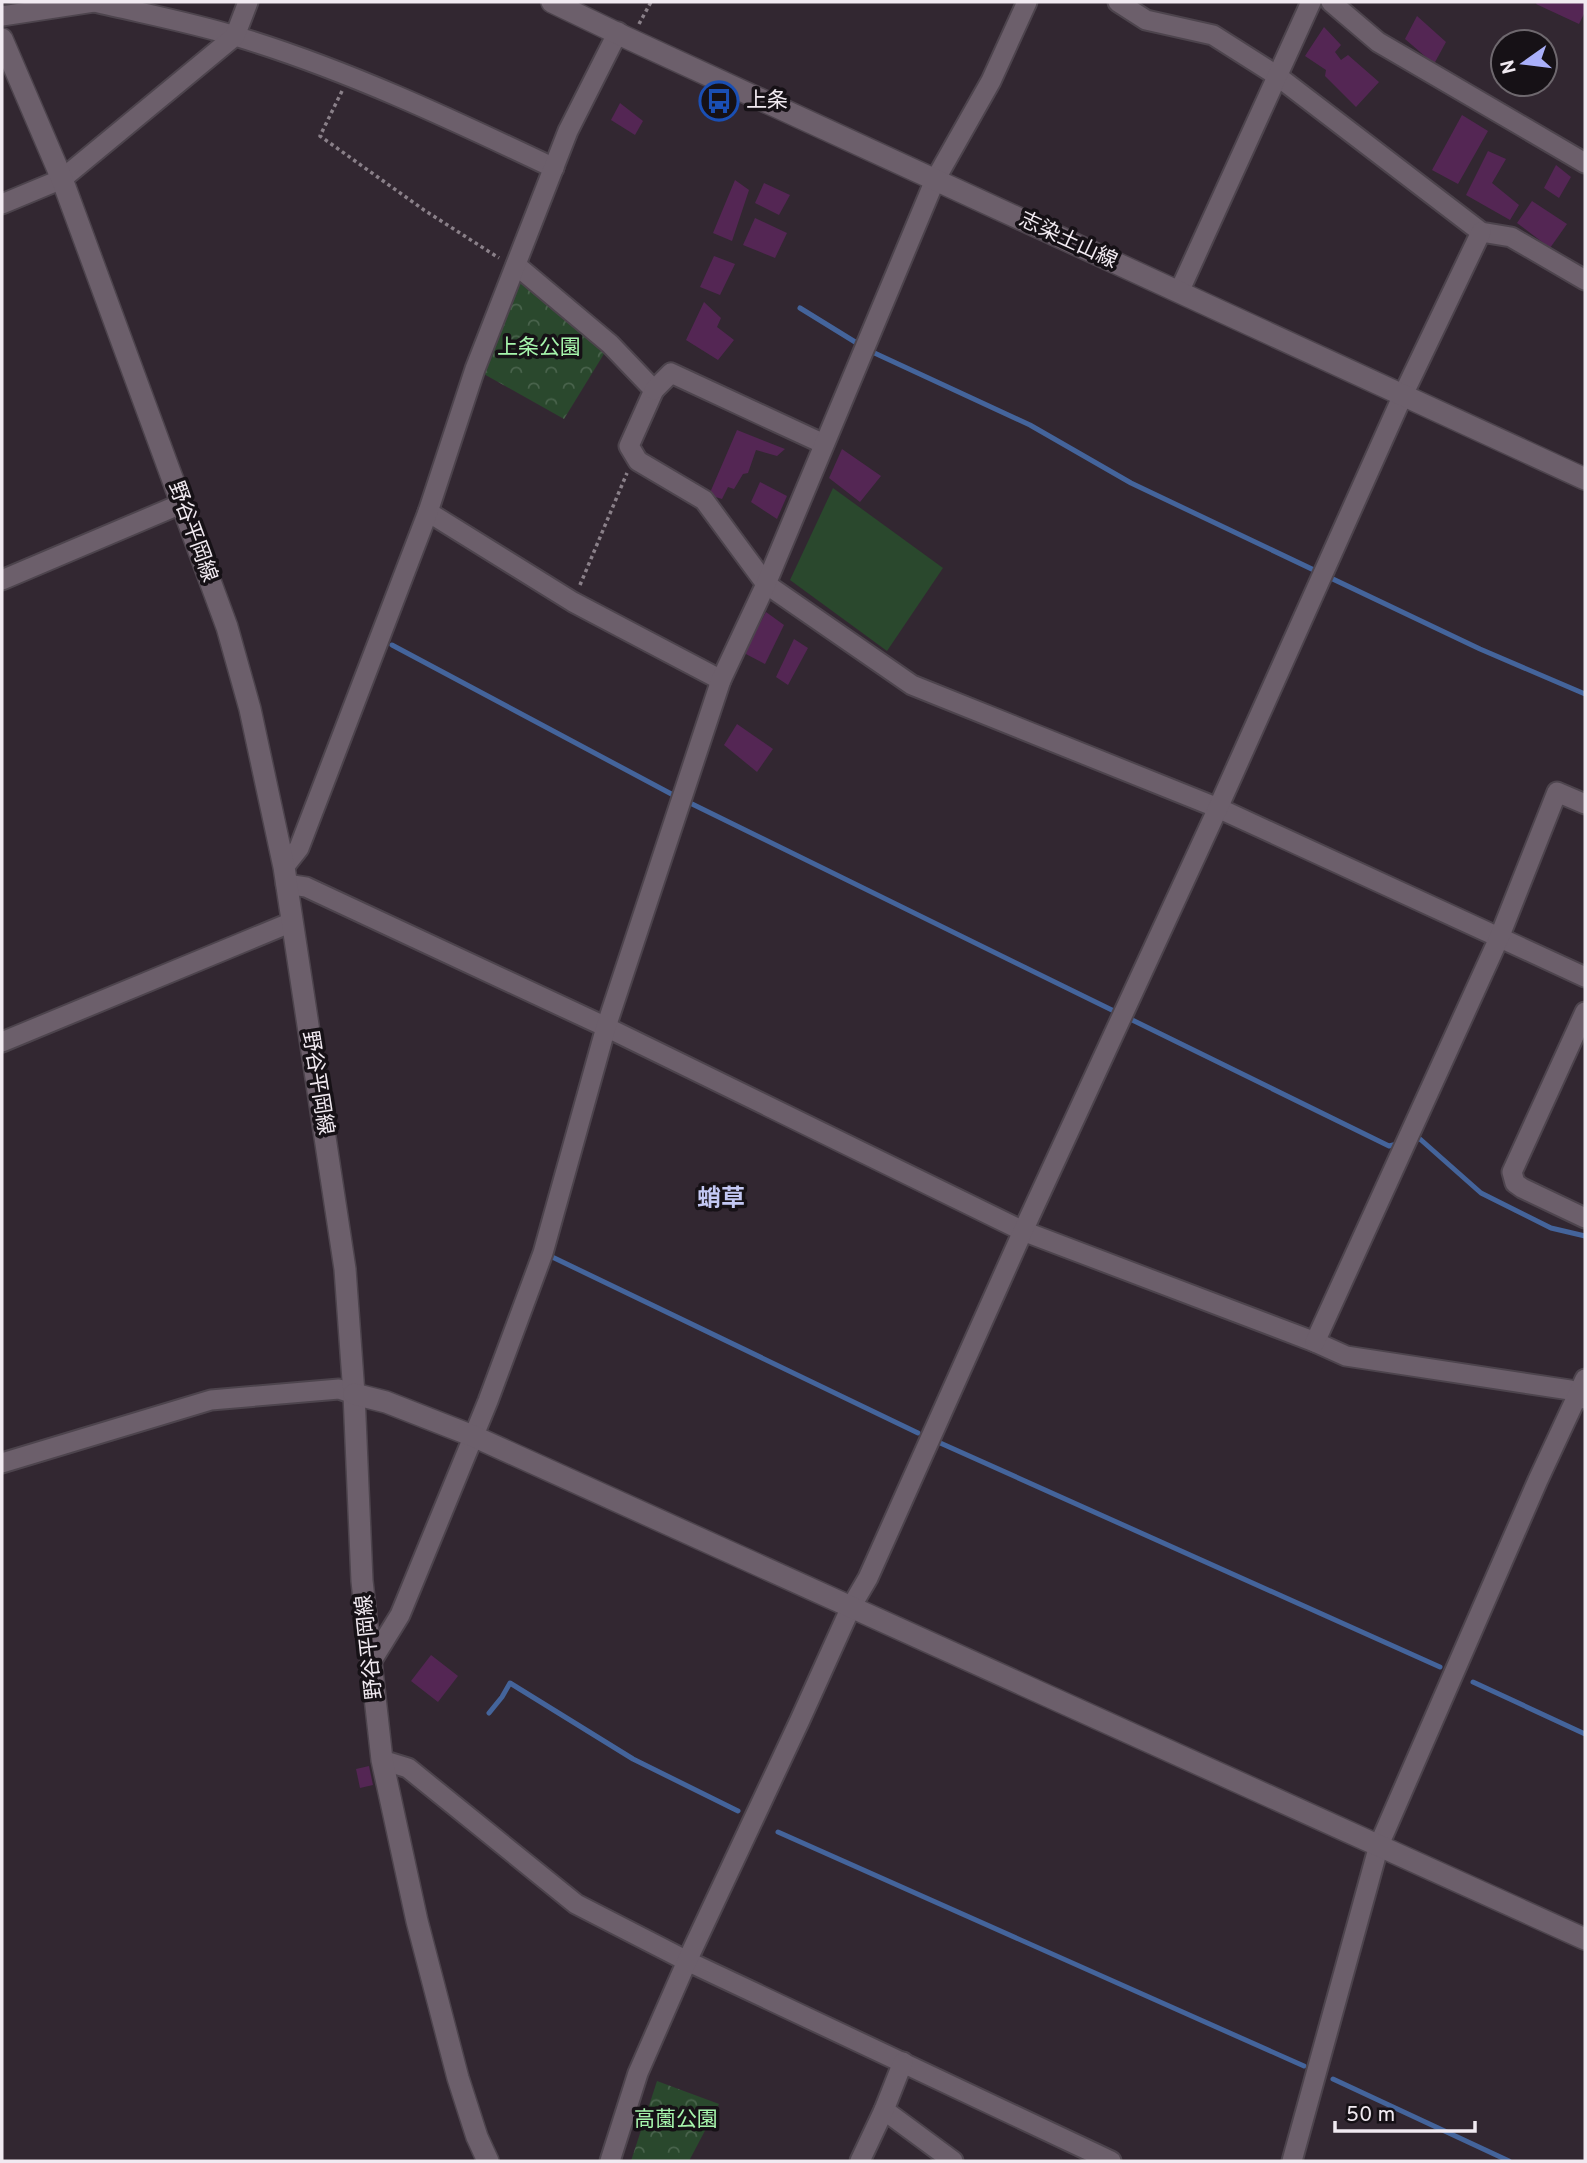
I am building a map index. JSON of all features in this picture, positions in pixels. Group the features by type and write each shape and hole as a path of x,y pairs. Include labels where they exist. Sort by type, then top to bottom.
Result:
{"main road":[{"name":"志染土山線","path":"552,2 1585,479"},
{"name":"野谷平岡線","path":"2,38 62,179 181,504 233,651 250,709 285,876 345,1269 362,1568 382,1760 424,1947 458,2078 477,2137 488,2161"},
{"path":"354,1394 386,1402 473,1436 1585,1939"}],"street":[{"path":"2,16 94,2 234,36 348,76 455,121 554,168"},
{"path":"2,204 62,179 234,36 248,2"},
{"path":"371,1662 400,1615 473,1436 543,1253 606,1027 721,680 766,584 935,180 991,81 1027,2"},
{"path":"1118,2 1146,20 1213,34 1276,75 1481,232 1511,237 1585,280"},
{"path":"1179,292 1311,2"},
{"path":"1331,2 1378,42 1585,163"},
{"path":"618,32 568,131 475,369 428,512 299,848 285,876 606,1027 1023,1231 1346,1356 1582,1391 1379,1845 1292,2161"},
{"path":"610,2161 638,2073 687,1961 851,1607 868,1578 1403,395 1481,232"},
{"path":"516,265 610,344 654,390"},
{"path":"824,444 671,373 654,390 629,446 638,461 704,500 766,584 912,685 1218,808 1585,977"},
{"path":"2,580 181,504"},
{"path":"428,512 573,603 721,680"},
{"path":"1315,1342 1499,938 1557,792 1585,804"},
{"path":"2,1042 292,922"},
{"path":"1585,1012 1512,1172 1515,1183 1522,1188 1585,1218"},
{"path":"2,1463 211,1400 339,1389 354,1394"},
{"path":"382,1760 408,1768 576,1904 687,1961 1111,2161"},
{"path":"860,2161 903,2062"},
{"path":"884,2110 953,2161"}],"path":[{"path":"348,76 320,136 424,210 501,259 516,265"},
{"path":"573,603 628,470 638,461"}],"green space":[{"name":"上条公園","path":"516,265 610,344 564,419 475,369"},
{"path":"833,488 943,568 887,651 790,580"},
{"name":"高薗公園","path":"657,2081 719,2104 689,2161 631,2161"}],"building":[{"path":"1585,2 1585,12 1579,24 1536,4"},
{"path":"1417,16 1446,42 1434,64 1405,39"},
{"path":"1324,27 1341,45 1335,52 1341,60 1348,55 1379,82 1356,107 1325,76 1326,70 1305,56"},
{"path":"620,103 643,121 635,135 611,120"},
{"path":"1462,115 1488,131 1458,184 1432,170"},
{"path":"1488,151 1506,159 1492,183 1519,205 1510,220 1466,195"},
{"path":"1556,165 1571,177 1559,198 1544,188"},
{"path":"735,180 749,190 732,241 713,233"},
{"path":"764,183 790,195 779,215 755,203"},
{"path":"1532,201 1567,224 1550,248 1517,223"},
{"path":"755,218 787,233 775,258 743,245"},
{"path":"714,256 735,264 720,295 700,287"},
{"path":"704,302 721,318 717,327 734,340 718,360 686,340"},
{"path":"737,430 785,449 777,456 756,450 748,473 743,474 734,489 728,487 722,499 709,495"},
{"path":"842,449 881,476 860,502 829,478"},
{"path":"760,482 787,496 777,519 751,502"},
{"path":"766,612 784,625 765,664 744,653"},
{"path":"794,639 808,648 788,685 776,677"},
{"path":"737,724 773,749 757,772 724,745"},
{"path":"431,1655 458,1676 438,1702 411,1681"},
{"path":"369,1766 373,1785 360,1788 356,1769"}],"waterway":[{"path":"800,308 860,345"},
{"path":"868,350 1030,425 1131,483 1480,649 1585,694"},
{"path":"392,645 677,797"},
{"path":"686,801 1389,1146 1401,1143"},
{"path":"1414,1140 1420,1139 1481,1193 1551,1228 1585,1236"},
{"path":"546,1254 918,1433"},
{"path":"938,1442 1440,1667"},
{"path":"1473,1682 1585,1734"},
{"path":"489,1713 510,1683 633,1759 738,1811"},
{"path":"778,1832 1304,2066"},
{"path":"1333,2079 1509,2161"}],"place":[{"name":"上条","path":"719,101"}],"district":[{"name":"蛸草","path":"721,1200"}]}
